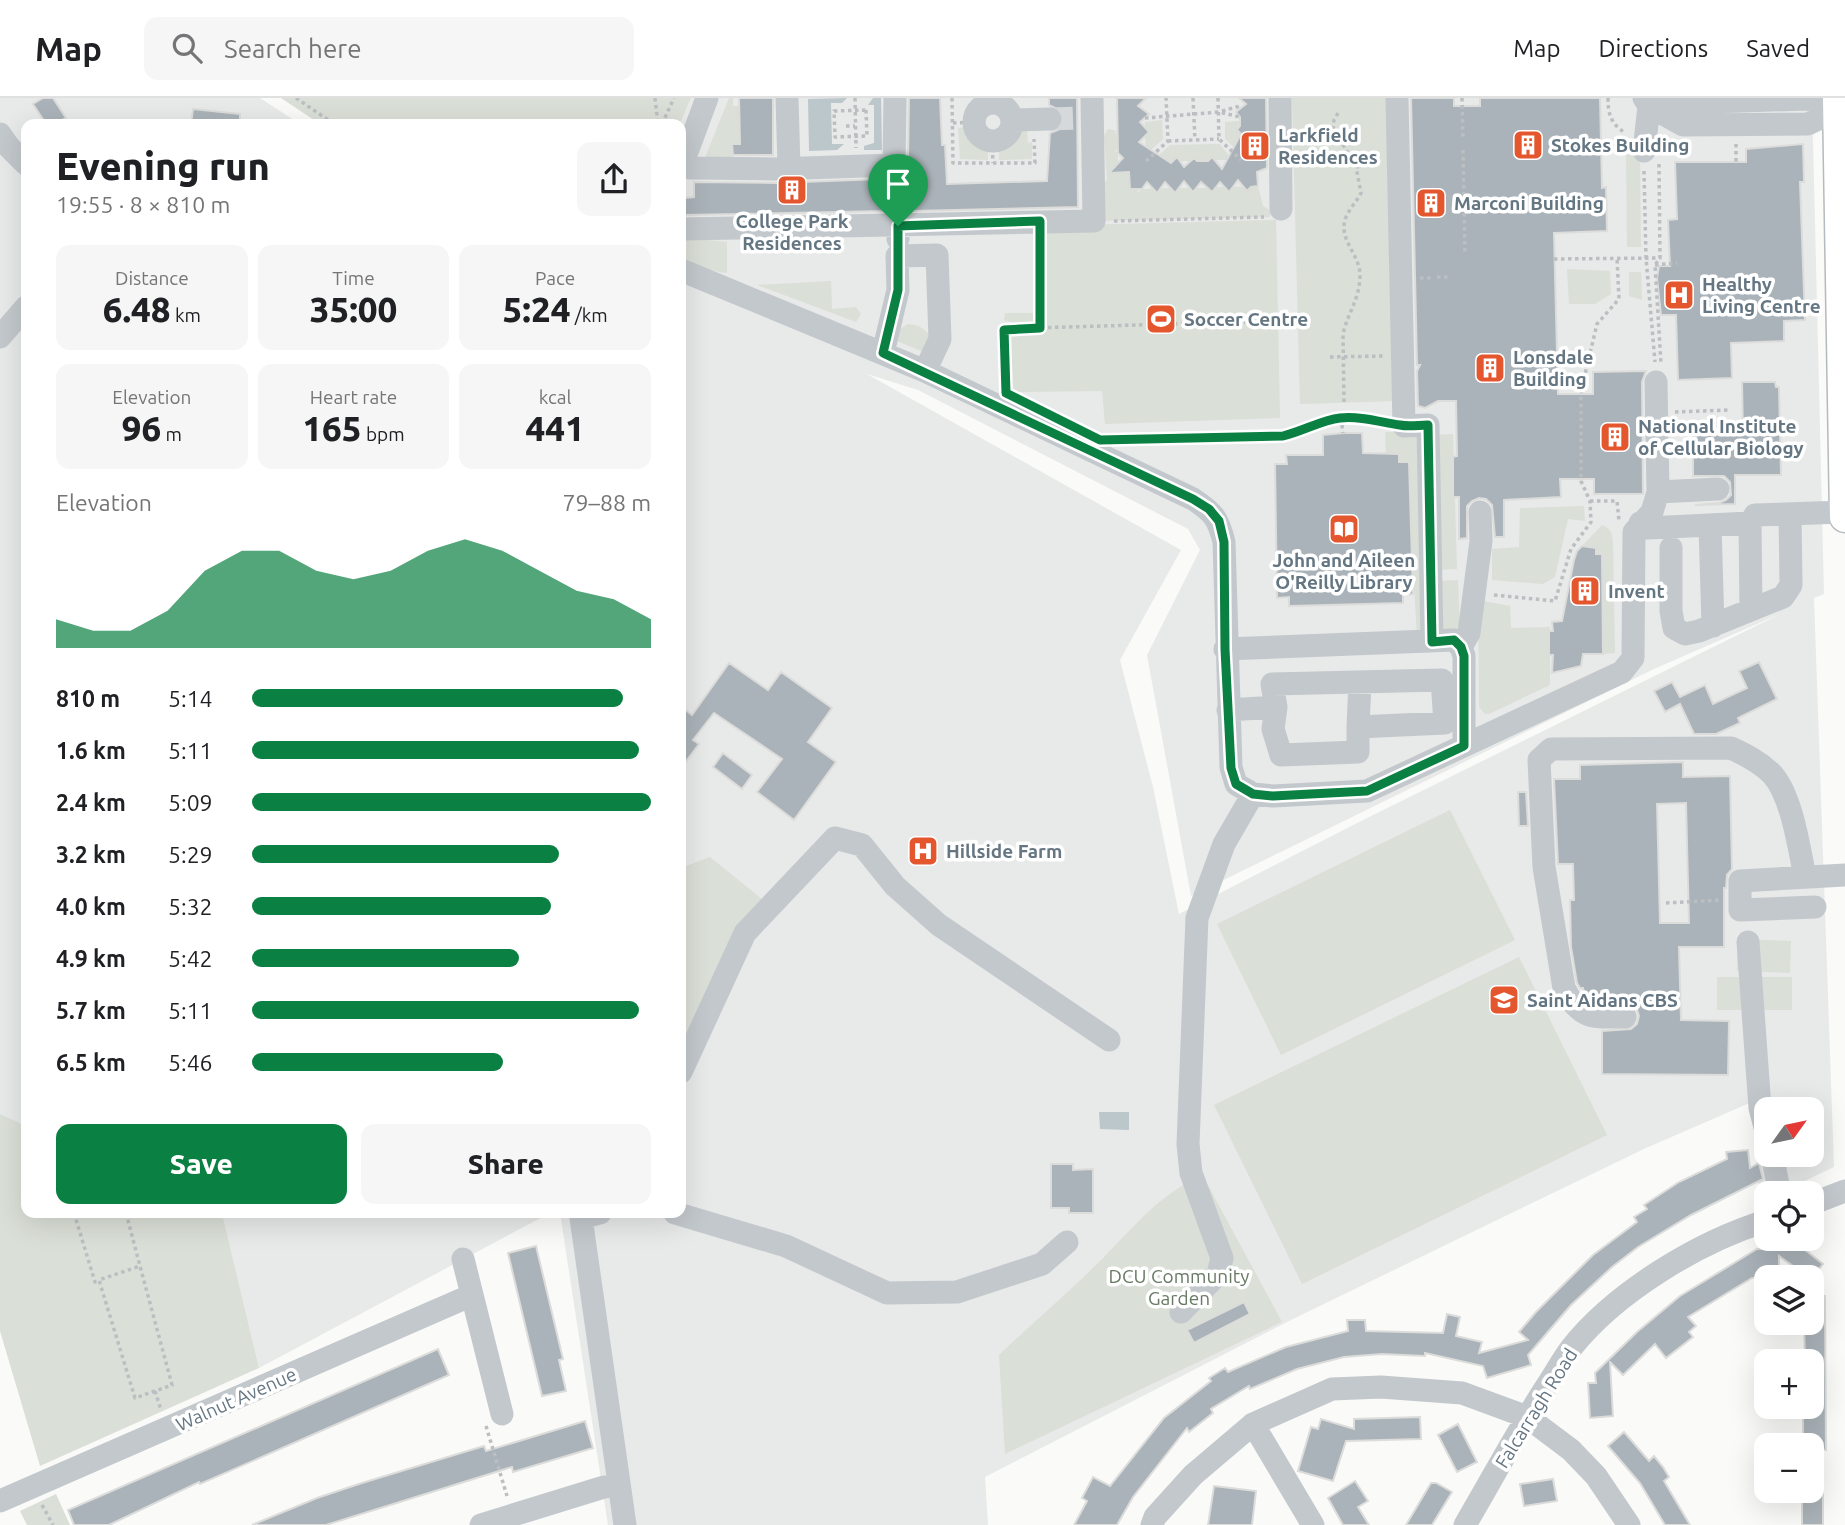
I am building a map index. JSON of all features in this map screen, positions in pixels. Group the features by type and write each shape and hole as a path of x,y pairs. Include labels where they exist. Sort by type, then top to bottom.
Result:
{"main road":[{"path":"1841,105 1845,514"}],"street":[{"path":"686,165 707,98"},
{"path":"787,98 789,168"},
{"path":"883,353 898,290 895,98"},
{"path":"1275,213 1280,98"},
{"path":"1397,98 1404,426 1428,425 1432,642"},
{"path":"994,100 1009,110 1013,120 1007,135 993,152 980,135 964,123 994,100"},
{"path":"1644,147 1646,102 1683,125 1808,124 1841,105"},
{"path":"686,229 1094,221 1087,111"},
{"path":"1013,120 1050,119"},
{"path":"0,134 21,159"},
{"path":"686,168 894,165"},
{"path":"897,256 937,255 940,339 925,371"},
{"path":"686,272 925,371 1209,509 1219,521 1224,542 1225,649 1231,768 1236,784 1253,794 1273,796 1367,791 1622,672 1633,658 1634,532 1652,512 1658,492 1659,377"},
{"path":"0,337 21,313"},
{"path":"1658,492 1718,489"},
{"path":"1461,647 1469,633 1481,541 1480,512"},
{"path":"1671,548 1671,611 1674,628 1685,634 1713,626 1783,597 1791,586 1790,514"},
{"path":"1751,610 1750,523 1755,515 1845,514"},
{"path":"1640,523 1648,528 1750,523"},
{"path":"1710,525 1713,626"},
{"path":"1225,649 1454,640 1461,647 1464,656 1464,746"},
{"path":"1358,727 1445,723 1442,680 1272,684 1276,707 1273,729 1281,755 1358,752 1358,727 1360,682"},
{"path":"1228,709 1276,707"},
{"path":"1625,1017 1590,1016 1573,1005 1564,988 1544,867 1539,760 1551,749 1731,748 1753,758 1773,776 1785,798 1805,877"},
{"path":"1181,1312 1218,1274 1222,1258 1191,1173 1188,1144 1197,918 1224,844 1253,794"},
{"path":"686,1061 746,933 835,838 862,845 895,886 939,925 1110,1040"},
{"path":"1815,907 1740,910 1740,881 1845,875"},
{"path":"1748,942 1759,1097"},
{"path":"1824,1200 1845,1191"},
{"path":"686,1216 786,1246 887,1293 957,1292 1042,1264 1067,1242"},
{"path":"587,1218 625,1525"},
{"name":"Falcarragh Road","path":"1465,1525 1527,1417 1572,1347 1620,1300 1674,1262 1754,1225"},
{"path":"463,1259 472,1295 493,1417"},
{"name":"Walnut Avenue","path":"0,1501 472,1295"},
{"path":"1152,1525 1155,1517 1193,1475 1253,1424 1332,1389 1381,1387 1462,1393 1527,1417 1571,1450 1596,1476 1629,1525"},
{"path":"1253,1424 1312,1525"},
{"path":"481,1525 604,1487"}],"path":[{"path":"296,98 327,119"},
{"path":"655,98 659,119"},
{"path":"663,119 674,98"},
{"path":"855,98 856,165"},
{"path":"952,98 964,123 953,163 993,152 1035,163"},
{"path":"1166,98 1168,141"},
{"path":"1193,98 1195,140"},
{"path":"1218,98 1219,139"},
{"path":"1462,98 1463,140"},
{"path":"1608,98 1608,114 1617,129 1644,147 1660,148 1660,258 1655,265 1659,377"},
{"path":"1219,113 1240,106"},
{"path":"855,110 866,110 867,136 835,137 834,111 855,110"},
{"path":"1145,118 1219,113 1240,117"},
{"path":"1338,113 1333,127 1356,167 1361,193 1346,218 1344,227 1345,239 1358,264 1359,289 1357,301 1343,334 1344,402"},
{"path":"1600,114 1608,114"},
{"path":"1463,117 1469,116"},
{"path":"846,126 861,124"},
{"path":"1146,161 1168,141 1219,139 1241,160"},
{"path":"1736,144 1736,162"},
{"path":"1644,147 1646,258 1659,377"},
{"path":"1463,150 1465,254"},
{"path":"1356,167 1398,158"},
{"path":"1094,221 1275,213"},
{"path":"1040,221 1040,328"},
{"path":"1485,594 1555,601 1571,549 1591,522 1590,501 1581,481 1581,391 1597,324 1619,299 1617,258"},
{"path":"1554,259 1660,258"},
{"path":"1655,265 1677,263"},
{"path":"1437,277 1451,277"},
{"path":"1006,393 1001,330 1274,321"},
{"path":"1330,357 1402,355"},
{"path":"1664,413 1729,410"},
{"path":"1341,418 1343,433"},
{"path":"1106,440 1283,436 1307,430 1322,421 1341,418 1366,418 1404,426"},
{"path":"1666,903 1740,898"},
{"path":"76,1218 95,1282 140,1266"},
{"path":"99,1280 135,1398 172,1385 127,1218"},
{"path":"155,1391 162,1412"},
{"path":"493,1417 515,1513"},
{"path":"39,1500 52,1525"}],"shaded area":[{"path":"0,98 260,98 292,119 21,119 21,1125 0,1116"},
{"path":"691,98 1812,98 1824,594 1814,598 1834,1167 1804,1181 1758,1181 1757,1167 1824,1167 1824,1097 1754,1097 1754,1127 1752,1102 1646,1148 1297,1317 985,1477 988,1525 608,1525 561,1218 686,1218 686,119 682,119","holes":["867,374 918,390 1188,529 1200,550 1147,655 1191,896 1654,669 1780,614 1179,914 1153,787 1120,660 1181,550"]},
{"path":"847,98 842,103 831,103 832,144 844,144 837,150 809,151 808,99"},
{"path":"873,98 881,98 882,150 864,150 864,146 874,143 874,105 868,105"},
{"path":"1099,1112 1129,1112 1129,1130 1100,1129"},
{"path":"223,1218 541,1218 259,1368"}],"green space":[{"path":"281,98 691,98 682,119 312,119"},
{"path":"729,98 733,98 733,106 739,106 740,144 732,144 733,161 704,160"},
{"path":"1292,98 1389,98 1397,401 1300,404"},
{"path":"1162,120 1163,139 1151,150 1146,146 1145,136 1149,132 1145,128 1145,122"},
{"path":"1240,121 1237,130 1241,133 1242,155 1225,139 1225,122"},
{"path":"1022,124 1027,128 1028,143 1032,142 1032,159 999,160 999,150 1015,140"},
{"path":"965,127 973,141 988,150 988,160 960,159 958,128"},
{"path":"1108,129 1117,131 1115,133 1118,148 1115,151 1118,153 1118,163 1115,168 1120,172 1129,172 1138,192 1142,189 1171,188 1175,192 1178,188 1190,188 1193,192 1197,188 1207,188 1212,192 1215,187 1225,187 1229,192 1233,187 1258,186 1263,206 1271,211 1270,217 1101,221 1101,189 1107,179 1104,136"},
{"path":"1220,144 1229,156 1227,160 1214,160 1212,157 1207,161 1193,158 1190,161 1180,161 1177,157 1173,161 1161,161 1157,157 1170,145"},
{"path":"1626,153 1640,153 1641,247 1627,247"},
{"name":"Soccer Centre","path":"1276,220 1280,418 1105,424 1102,391 1007,392 1005,334 1043,332 1042,226"},
{"path":"686,238 727,242 727,273 702,268 686,260"},
{"path":"1567,269 1610,271 1611,294 1595,304 1569,304"},
{"path":"1629,272 1641,272 1642,300 1629,296"},
{"path":"831,281 832,309 856,307 861,314 856,322 757,285"},
{"path":"1005,313 1038,313 1038,322 1018,324 1004,320"},
{"path":"908,324 921,328 931,338 926,353 897,341 900,329"},
{"path":"1419,431 1425,635 1417,635 1412,556 1402,556 1411,498 1409,462 1399,462 1398,454 1386,454 1385,432"},
{"path":"1453,434 1457,569 1439,570 1435,435"},
{"path":"1584,506 1585,521 1568,519 1555,577 1543,584 1492,580 1492,549 1519,547 1520,508"},
{"path":"1602,525 1610,530 1613,540 1615,653 1603,654 1602,554 1596,554 1596,548 1582,546"},
{"path":"1458,580 1460,629 1439,630 1437,581"},
{"path":"1478,600 1510,606 1511,628 1550,627 1550,685 1485,714 1479,707"},
{"path":"1450,810 1515,940 1281,1055 1217,924"},
{"path":"710,857 768,904 686,1062 686,866"},
{"path":"1738,939 1791,941 1790,973 1737,971"},
{"path":"1519,957 1607,1135 1302,1284 1214,1105"},
{"path":"1717,977 1792,977 1792,1010 1717,1010"},
{"path":"0,1114 21,1124 21,1218 223,1218 259,1368 40,1466 0,1331"},
{"name":"DCU Community Garden","path":"1203,1176 1282,1322 1005,1454 999,1355 1091,1270 1157,1204 1187,1183"},
{"path":"56,1494 70,1525 27,1525 20,1511"}],"building":[{"path":"43,98 53,98 66,118 43,119 33,104"},
{"name":"College Park Residences","path":"739,98 773,98 773,155 733,155 732,144 740,144"},
{"path":"909,98 940,98 947,184 1047,181 1050,133 1058,130 1064,119 1061,111 1049,105 1049,98 1077,98 1078,207 912,211 908,164"},
{"name":"Larkfield Residences","path":"1117,98 1146,98 1138,106 1149,114 1140,122 1149,132 1139,142 1171,163 1177,157 1184,167 1194,158 1197,161 1208,161 1212,157 1222,169 1241,134 1237,130 1240,117 1236,112 1246,104 1239,98 1266,98 1267,168 1257,172 1258,186 1247,191 1238,180 1229,192 1220,182 1212,192 1201,182 1193,192 1184,181 1175,193 1165,182 1157,193 1147,182 1142,189 1130,189 1129,172 1109,173 1123,158 1118,153"},
{"path":"1411,98 1454,98 1454,106 1480,106 1480,98 1600,98 1602,188 1606,187 1607,231 1554,233 1558,394 1593,394 1593,372 1646,371 1642,382 1643,494 1594,494 1594,479 1560,479 1561,497 1504,500 1504,537 1495,537 1492,505 1486,499 1479,498 1467,506 1467,538 1459,539 1459,497 1453,497 1453,457 1457,456 1456,401 1438,401 1425,408 1418,406 1417,371 1420,365 1417,365"},
{"path":"193,109 240,114 240,119 192,119"},
{"path":"1803,144 1804,182 1800,182 1805,320 1784,321 1784,341 1731,343 1732,378 1678,380 1676,315 1661,315 1657,278 1659,266 1670,266 1668,220 1677,219 1675,162 1746,162 1746,149"},
{"name":"College Park Residences","path":"881,179 884,211 686,215 686,198 694,197 694,182 775,183"},
{"path":"1742,382 1775,382 1776,387 1779,387 1781,475 1735,475 1735,504 1695,505 1719,503 1731,495 1730,482 1724,476 1693,476 1693,435 1743,434"},
{"name":"John and Aileen O'Reilly Library","path":"1362,433 1363,453 1399,454 1399,462 1409,462 1413,594 1403,595 1403,603 1289,606 1289,597 1277,598 1275,464 1287,464 1286,455 1323,455 1323,435"},
{"name":"Invent","path":"1582,546 1596,548 1596,554 1602,554 1603,654 1583,654 1581,666 1552,673 1553,655 1549,655 1549,631 1553,631 1552,622 1562,621 1574,560"},
{"path":"1759,662 1777,699 1738,718 1740,723 1716,734 1694,734 1680,704 1665,712 1654,691 1672,682 1680,697 1705,685 1713,704 1747,688 1739,671"},
{"path":"729,663 768,690 781,672 832,708 808,742 836,762 794,820 757,792 782,759 714,713 693,740 699,744 686,761 686,710 692,715"},
{"path":"723,753 752,775 742,789 713,767"},
{"path":"1683,762 1683,777 1730,776 1732,869 1727,875 1724,888 1724,947 1679,947 1681,1020 1729,1021 1728,1075 1602,1074 1602,1031 1631,1029 1637,1024 1639,1016 1637,1009 1631,1005 1602,1003 1602,995 1585,996 1583,988 1577,983 1571,947 1570,900 1574,900 1573,864 1558,864 1554,779 1580,779 1580,765","holes":["1686,803 1689,923 1660,923 1657,804"]},
{"path":"1518,792 1526,792 1528,826 1519,826"},
{"path":"1748,1150 1750,1168 1760,1167 1763,1179 1754,1181 1754,1184 1691,1215 1638,1247 1612,1267 1571,1305 1528,1355 1531,1365 1487,1378 1483,1366 1425,1353 1425,1356 1382,1354 1344,1357 1297,1369 1250,1389 1249,1386 1211,1409 1213,1413 1189,1432 1187,1428 1133,1497 1117,1525 1074,1525 1087,1501 1082,1498 1093,1477 1110,1486 1164,1418 1211,1381 1209,1378 1225,1368 1228,1372 1286,1347 1348,1331 1347,1320 1365,1320 1366,1331 1443,1333 1447,1314 1460,1317 1456,1336 1482,1342 1479,1353 1528,1340 1519,1332 1536,1312 1593,1255 1637,1222 1634,1217 1647,1209 1644,1205 1679,1182 1727,1159 1726,1152"},
{"path":"1051,1164 1073,1164 1073,1170 1093,1169 1093,1213 1069,1213 1069,1208 1051,1208"},
{"path":"536,1246 563,1359 559,1360 566,1391 542,1396 508,1253"},
{"path":"1754,1251 1806,1251 1823,1264 1792,1265 1779,1256 1779,1265 1754,1265 1754,1278 1688,1317 1696,1326 1689,1332 1693,1337 1666,1358 1655,1344 1623,1375 1610,1362 1613,1416 1590,1418 1588,1383 1596,1383 1595,1373 1637,1332 1680,1296"},
{"path":"1825,1296 1826,1450 1824,1433 1803,1433 1803,1419 1824,1419 1824,1349 1805,1349 1804,1335 1824,1335"},
{"path":"1244,1302 1250,1314 1194,1343 1187,1330"},
{"path":"438,1349 449,1375 200,1484 199,1482 109,1525 74,1525 68,1510"},
{"path":"1420,1417 1421,1439 1346,1441 1333,1481 1298,1471 1311,1427 1318,1429 1321,1419 1354,1429 1354,1419"},
{"path":"585,1421 593,1448 513,1472 512,1467 326,1525 252,1525 362,1483 484,1446 486,1451"},
{"path":"1458,1424 1477,1462 1457,1472 1438,1435"},
{"path":"1624,1432 1649,1461 1654,1456 1663,1467 1669,1477 1664,1481 1690,1525 1665,1525 1640,1483 1608,1446"},
{"path":"1553,1479 1557,1501 1524,1506 1520,1484"},
{"path":"1355,1481 1368,1501 1358,1507 1369,1525 1343,1525 1328,1498"},
{"path":"1431,1483 1452,1492 1432,1525 1406,1525"},
{"path":"1214,1486 1256,1491 1252,1525 1208,1525"},
{"path":"1802,1503 1823,1503 1823,1525 1802,1525"}],"tunnel":[{"path":"1050,119 1077,118"}],"place":[{"name":"Stokes Building","path":"1528,145"},
{"name":"Larkfield Residences","path":"1255,146"},
{"name":"College Park Residences","path":"792,190"},
{"name":"Marconi Building","path":"1431,203"},
{"name":"Healthy Living Centre","path":"1679,295"},
{"name":"Soccer Centre","path":"1161,319"},
{"name":"Lonsdale Building","path":"1490,368"},
{"name":"National Institute of Cellular Biology","path":"1615,437"},
{"name":"John and Aileen O'Reilly Library","path":"1344,529"},
{"name":"Invent","path":"1585,591"},
{"name":"Hillside Farm","path":"923,851"},
{"name":"Saint Aidans CBS","path":"1504,1000"}],"route":[{"path":"1040,221 1040,328 1004,330 1006,393 1100,440 1283,436 1307,430 1322,421 1341,418 1366,418 1404,426 1428,425 1432,642 1454,640 1461,647 1464,656 1464,746 1367,791 1273,796 1253,794 1236,784 1231,768 1225,649 1224,542 1219,521 1209,509 1193,499 883,353 898,290 898,226 1040,221"}]}
